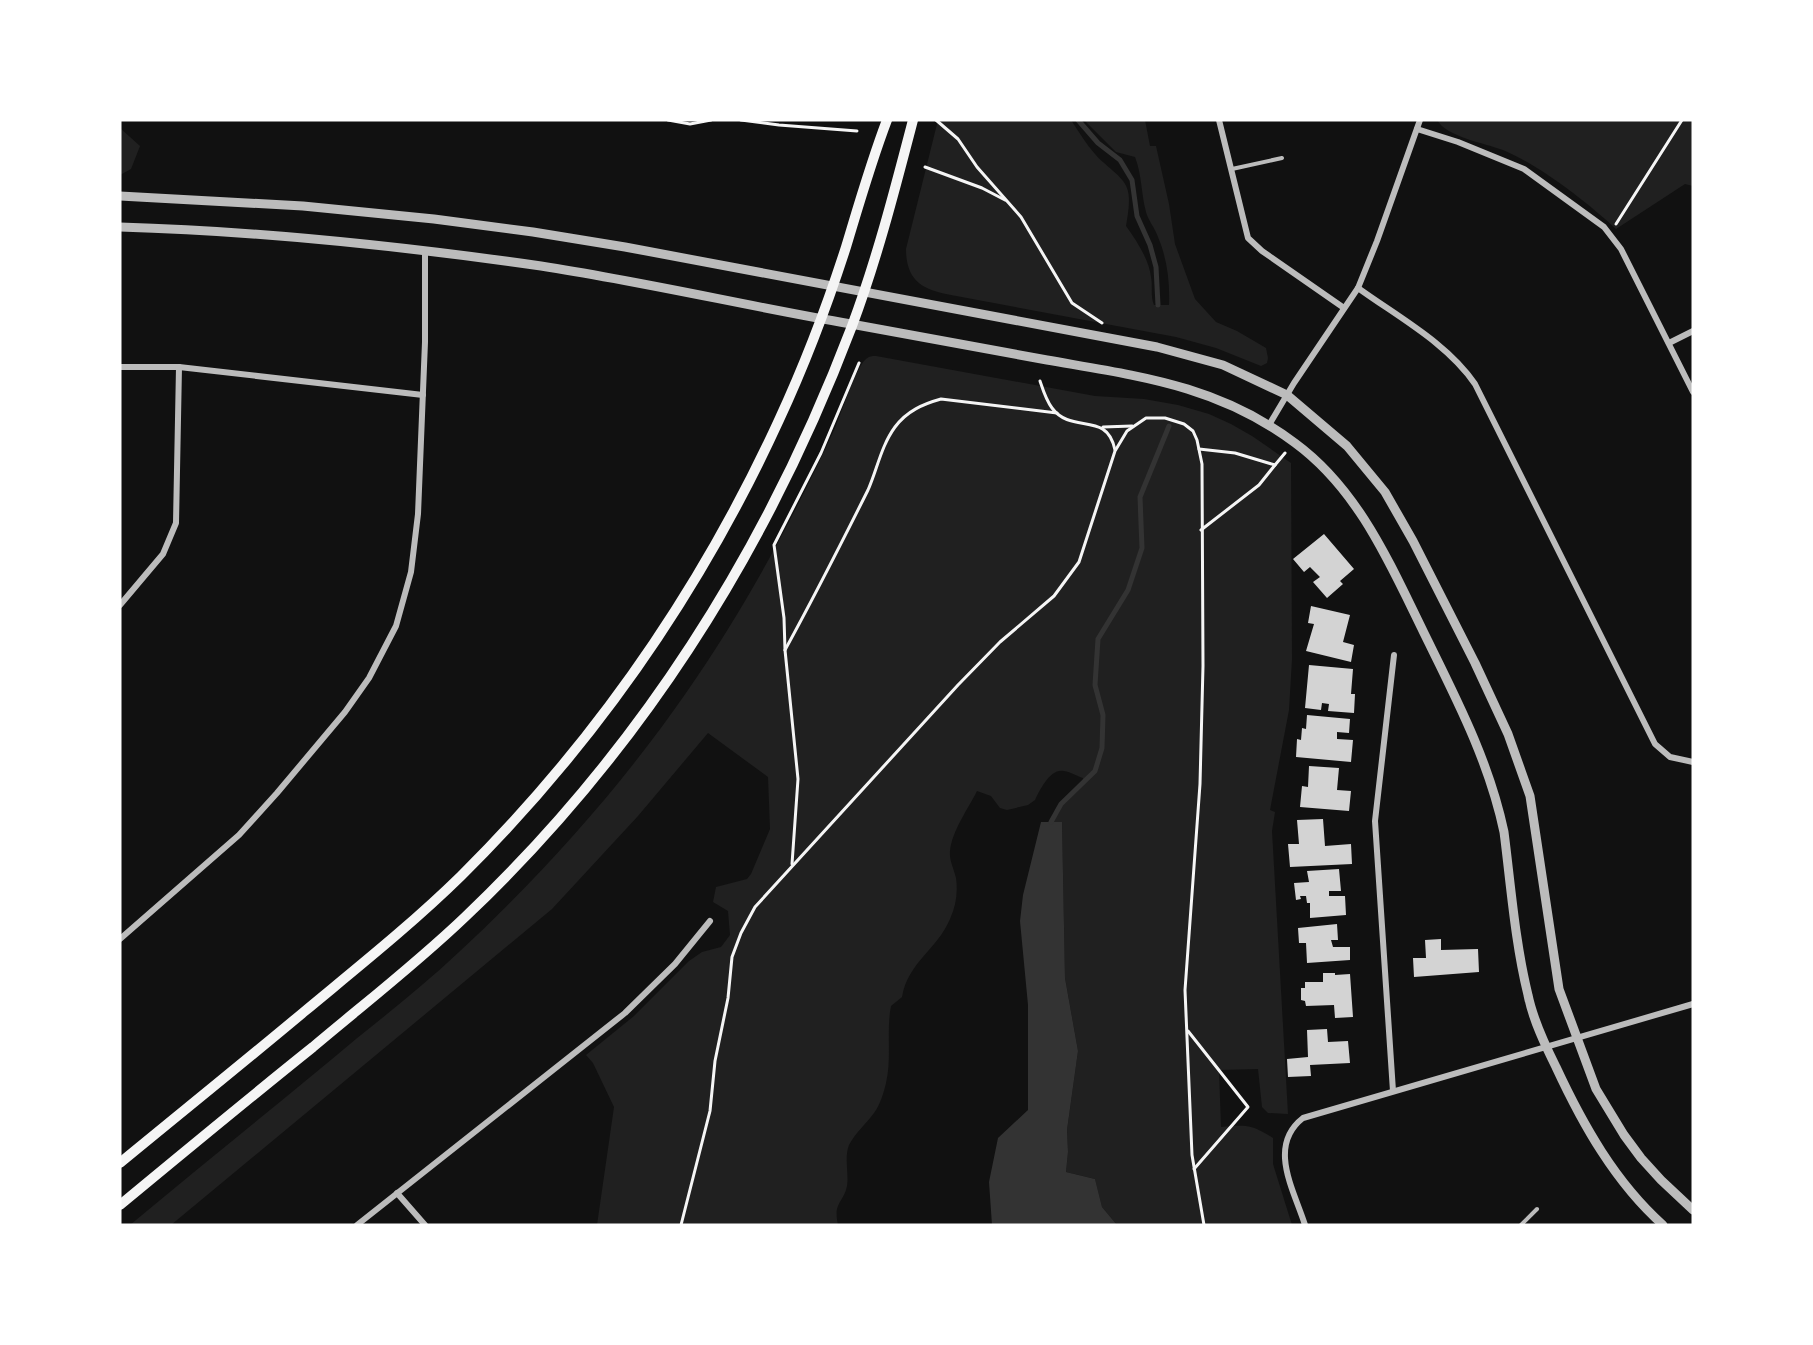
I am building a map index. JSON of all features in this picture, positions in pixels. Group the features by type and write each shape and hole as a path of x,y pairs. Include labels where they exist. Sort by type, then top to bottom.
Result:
{"main road":[{"path":"120,1163 391,940 459,877 554,775 618,694 705,563 766,449 807,356 886,120"},
{"path":"120,1204 412,965 466,916 563,816 637,723 723,597 777,499 822,400 852,325 890,207 913,120"}],"street":[{"path":"1219,120 1245,229 1252,243 1344,308"},
{"path":"1269,425 1358,288 1374,250 1420,120"},
{"path":"1417,129 1458,142 1524,169 1598,221 1621,249 1693,392"},
{"path":"120,196 270,203 434,219 571,238 1132,342 1203,358 1238,371 1287,395 1347,446 1385,492 1413,541 1493,698 1530,796 1559,989 1576,1038 1596,1089 1624,1135 1661,1180 1693,1210"},
{"path":"120,227 198,230 425,250 574,272 1164,381 1224,401 1269,425 1308,453 1337,482 1366,520 1468,723 1481,754 1499,810 1528,998 1546,1046 1575,1108 1606,1159 1634,1197 1663,1225"},
{"path":"120,939 206,865 246,826 345,712 369,678 396,626 411,572 418,514 423,395 425,250"},
{"path":"1358,288 1440,347 1468,374 1654,744 1670,757 1693,762"},
{"path":"1669,343 1693,331"},
{"path":"120,367 179,367 423,395"},
{"path":"120,604 163,554 176,523 179,367"},
{"path":"1393,1091 1375,821 1394,655"},
{"path":"357,1225 626,1013 675,964 710,921"},
{"path":"1305,1225 1283,1155 1290,1131 1296,1124 1311,1115 1693,1004"},
{"path":"398,1193 425,1225"}],"lane":[{"path":"1231,169 1282,158"},
{"path":"1521,1225 1537,1209"}],"path":[{"path":"668,120 690,124 711,120"},
{"path":"741,120 857,131"},
{"path":"936,120 958,140 977,167 1021,218 1072,303 1107,326"},
{"path":"1610,233 1682,120"},
{"path":"925,167 982,188 1007,201"},
{"path":"792,866 798,779 784,618 774,545 821,453 860,363"},
{"path":"1040,381 1048,402 1057,413 1069,421 1101,427 1132,426"},
{"path":"785,650 833,562 871,483 884,448 895,428 907,415 923,404 941,399 1057,413"},
{"path":"681,1225 710,1111 715,1061 728,998 732,957 741,933 755,907 958,685 1000,642 1054,596 1079,562 1115,451 1127,430 1146,418 1175,420 1193,431 1202,464 1203,666 1200,784 1185,990 1194,1169 1204,1225"},
{"path":"1101,427 1112,437 1115,451"},
{"path":"1199,449 1235,453 1275,465"},
{"path":"1201,530 1232,508 1240,498 1259,484 1285,453"},
{"path":"1187,1030 1248,1107 1194,1169"}],"shaded area":[{"path":"938,120 1071,120 1092,150 1125,184 1129,202 1126,226 1148,263 1154,305 1169,305 1166,262 1157,234 1146,212 1135,157 1116,152 1084,120 1145,120 1150,146 1156,146 1175,244 1195,299 1216,322 1266,348 1267,363 1261,366 1216,348 1176,337 941,293 924,287 909,269 906,249"},
{"path":"1437,120 1693,120 1693,186 1685,184 1616,229 1547,174 1503,150 1457,135"},
{"path":"120,128 140,146 131,169 120,175"},
{"path":"876,356 1095,396 1144,399 1178,405 1209,414 1231,424 1291,463 1292,659 1289,710 1270,810 1275,812 1272,831 1288,1114 1268,1113 1262,1107 1258,1069 1219,1070 1221,1127 1248,1127 1273,1138 1273,1164 1292,1225 1117,1225 1102,1207 1095,1179 1066,1172 1067,1130 1078,1051 1065,978 1062,823 1051,822 1061,804 1082,785 1083,778 1069,772 1059,771 1050,776 1035,800 1028,805 1007,810 1000,808 991,796 977,791 957,828 950,851 957,883 954,909 938,939 910,974 902,997 891,1006 889,1064 885,1087 876,1110 849,1145 847,1186 838,1207 838,1225 597,1225 614,1107 593,1063 586,1055 634,1016 689,961 702,952 721,947 730,935 728,911 713,902 716,887 747,879 770,829 768,777 708,733 638,816 552,909 171,1225 130,1225 434,975 521,892 579,829 661,728 728,630 802,497 835,428 858,371 866,359"},
{"path":"1041,822 1062,822 1065,978 1078,1051 1067,1130 1066,1172 1095,1179 1102,1207 1117,1225 992,1225 989,1182 998,1138 1028,1110 1028,1005 1020,921 1023,895"}],"building":[{"path":"1324,534 1354,569 1340,581 1343,584 1327,598 1313,582 1320,577 1310,567 1304,572 1293,559"},
{"path":"1311,606 1350,615 1343,642 1354,645 1351,662 1306,651 1314,624 1308,623"},
{"path":"1309,665 1353,669 1351,694 1355,694 1354,713 1328,711 1329,704 1322,703 1321,710 1305,708"},
{"path":"1307,715 1350,719 1349,733 1337,732 1337,739 1353,740 1351,762 1296,757 1297,739 1301,740 1302,728 1306,729"},
{"path":"1309,766 1339,768 1337,790 1351,791 1349,811 1300,807 1302,786 1308,787"},
{"path":"1323,819 1325,846 1351,844 1352,864 1290,867 1288,844 1299,844 1297,820"},
{"path":"1339,869 1341,891 1329,891 1329,896 1345,896 1346,915 1310,918 1310,903 1307,903 1306,896 1300,896 1301,899 1296,900 1294,883 1309,882 1307,871"},
{"path":"1337,924 1338,940 1331,940 1333,947 1350,947 1350,960 1307,963 1306,943 1299,943 1298,928"},
{"path":"1441,939 1441,950 1478,949 1479,972 1414,977 1413,958 1426,958 1425,940"},
{"path":"1323,973 1350,974 1353,1017 1335,1018 1334,1005 1306,1006 1305,1001 1301,1000 1301,988 1305,988 1305,982 1323,982"},
{"path":"1327,1029 1328,1042 1348,1041 1350,1063 1310,1065 1311,1076 1288,1077 1287,1059 1308,1057 1307,1030"}],"waterway":[{"path":"1078,120 1098,143 1120,160 1132,180 1137,216 1150,245 1156,267 1158,305"},
{"path":"1051,822 1061,804 1095,771 1102,748 1103,715 1095,685 1098,639 1128,590 1142,548 1140,497 1169,426"}]}
